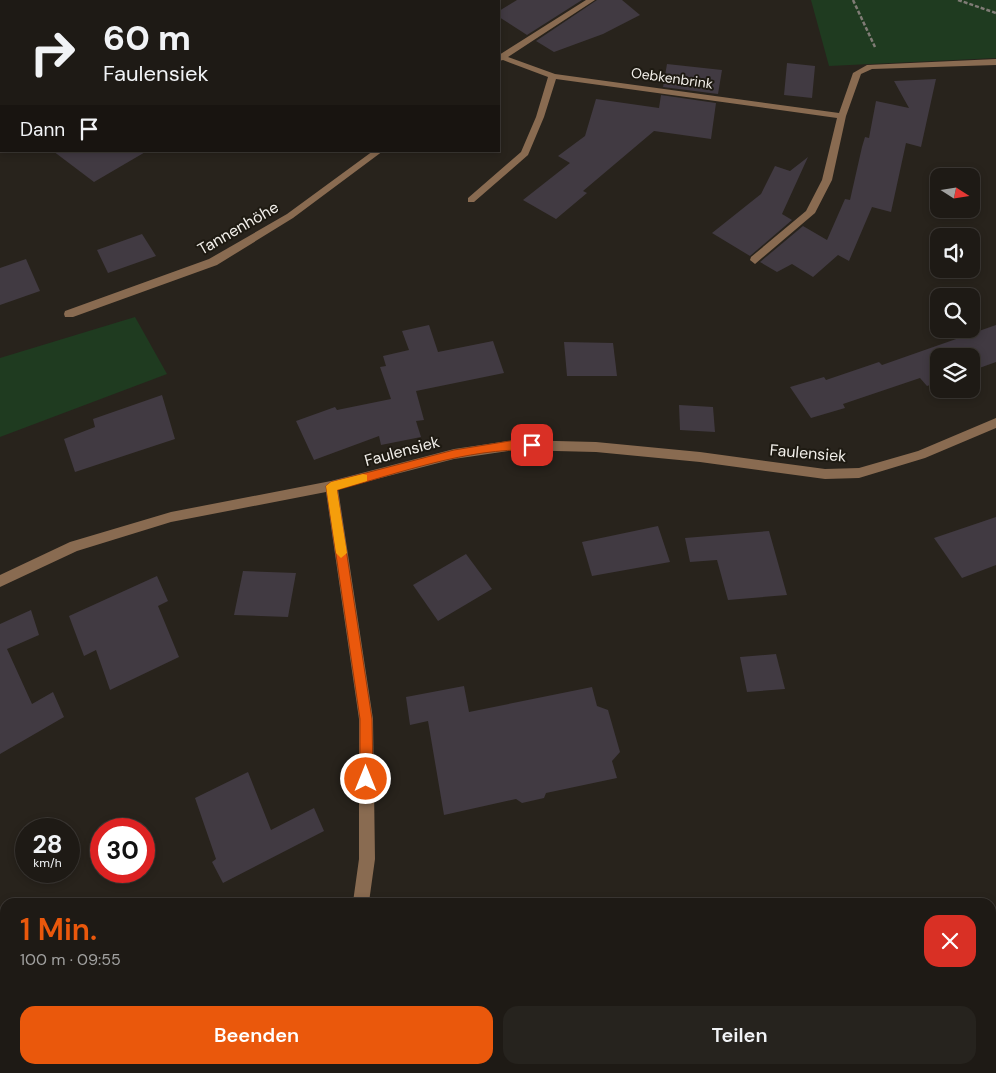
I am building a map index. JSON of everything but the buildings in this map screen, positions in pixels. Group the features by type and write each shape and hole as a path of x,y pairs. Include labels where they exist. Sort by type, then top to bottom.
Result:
{"street":[{"path":"500,58 591,0"},
{"name":"Oebkenbrink","path":"500,58 553,76 842,116"},
{"path":"755,260 810,213 827,180 842,116 857,73 870,67 996,62"},
{"path":"471,200 525,153 540,117 553,76"},
{"name":"Tannenhöhe","path":"69,314 213,262 290,216 379,152"},
{"name":"Faulensiek","path":"0,581 74,546 171,517 331,486 454,454 516,445 596,447 700,457 825,474 859,473 921,455 996,423"},
{"path":"331,486 366,719 367,859 362,898"}],"path":[{"path":"853,0 879,54"},
{"path":"958,0 996,13"}],"green space":[{"path":"811,0 996,0 996,58 829,66"},
{"path":"135,317 167,374 0,437 0,358"}],"slow traffic":[{"path":"341,553 331,486 363,478"}],"route":[{"path":"366,779 366,719 331,486 454,454 516,445 532,445"}]}
